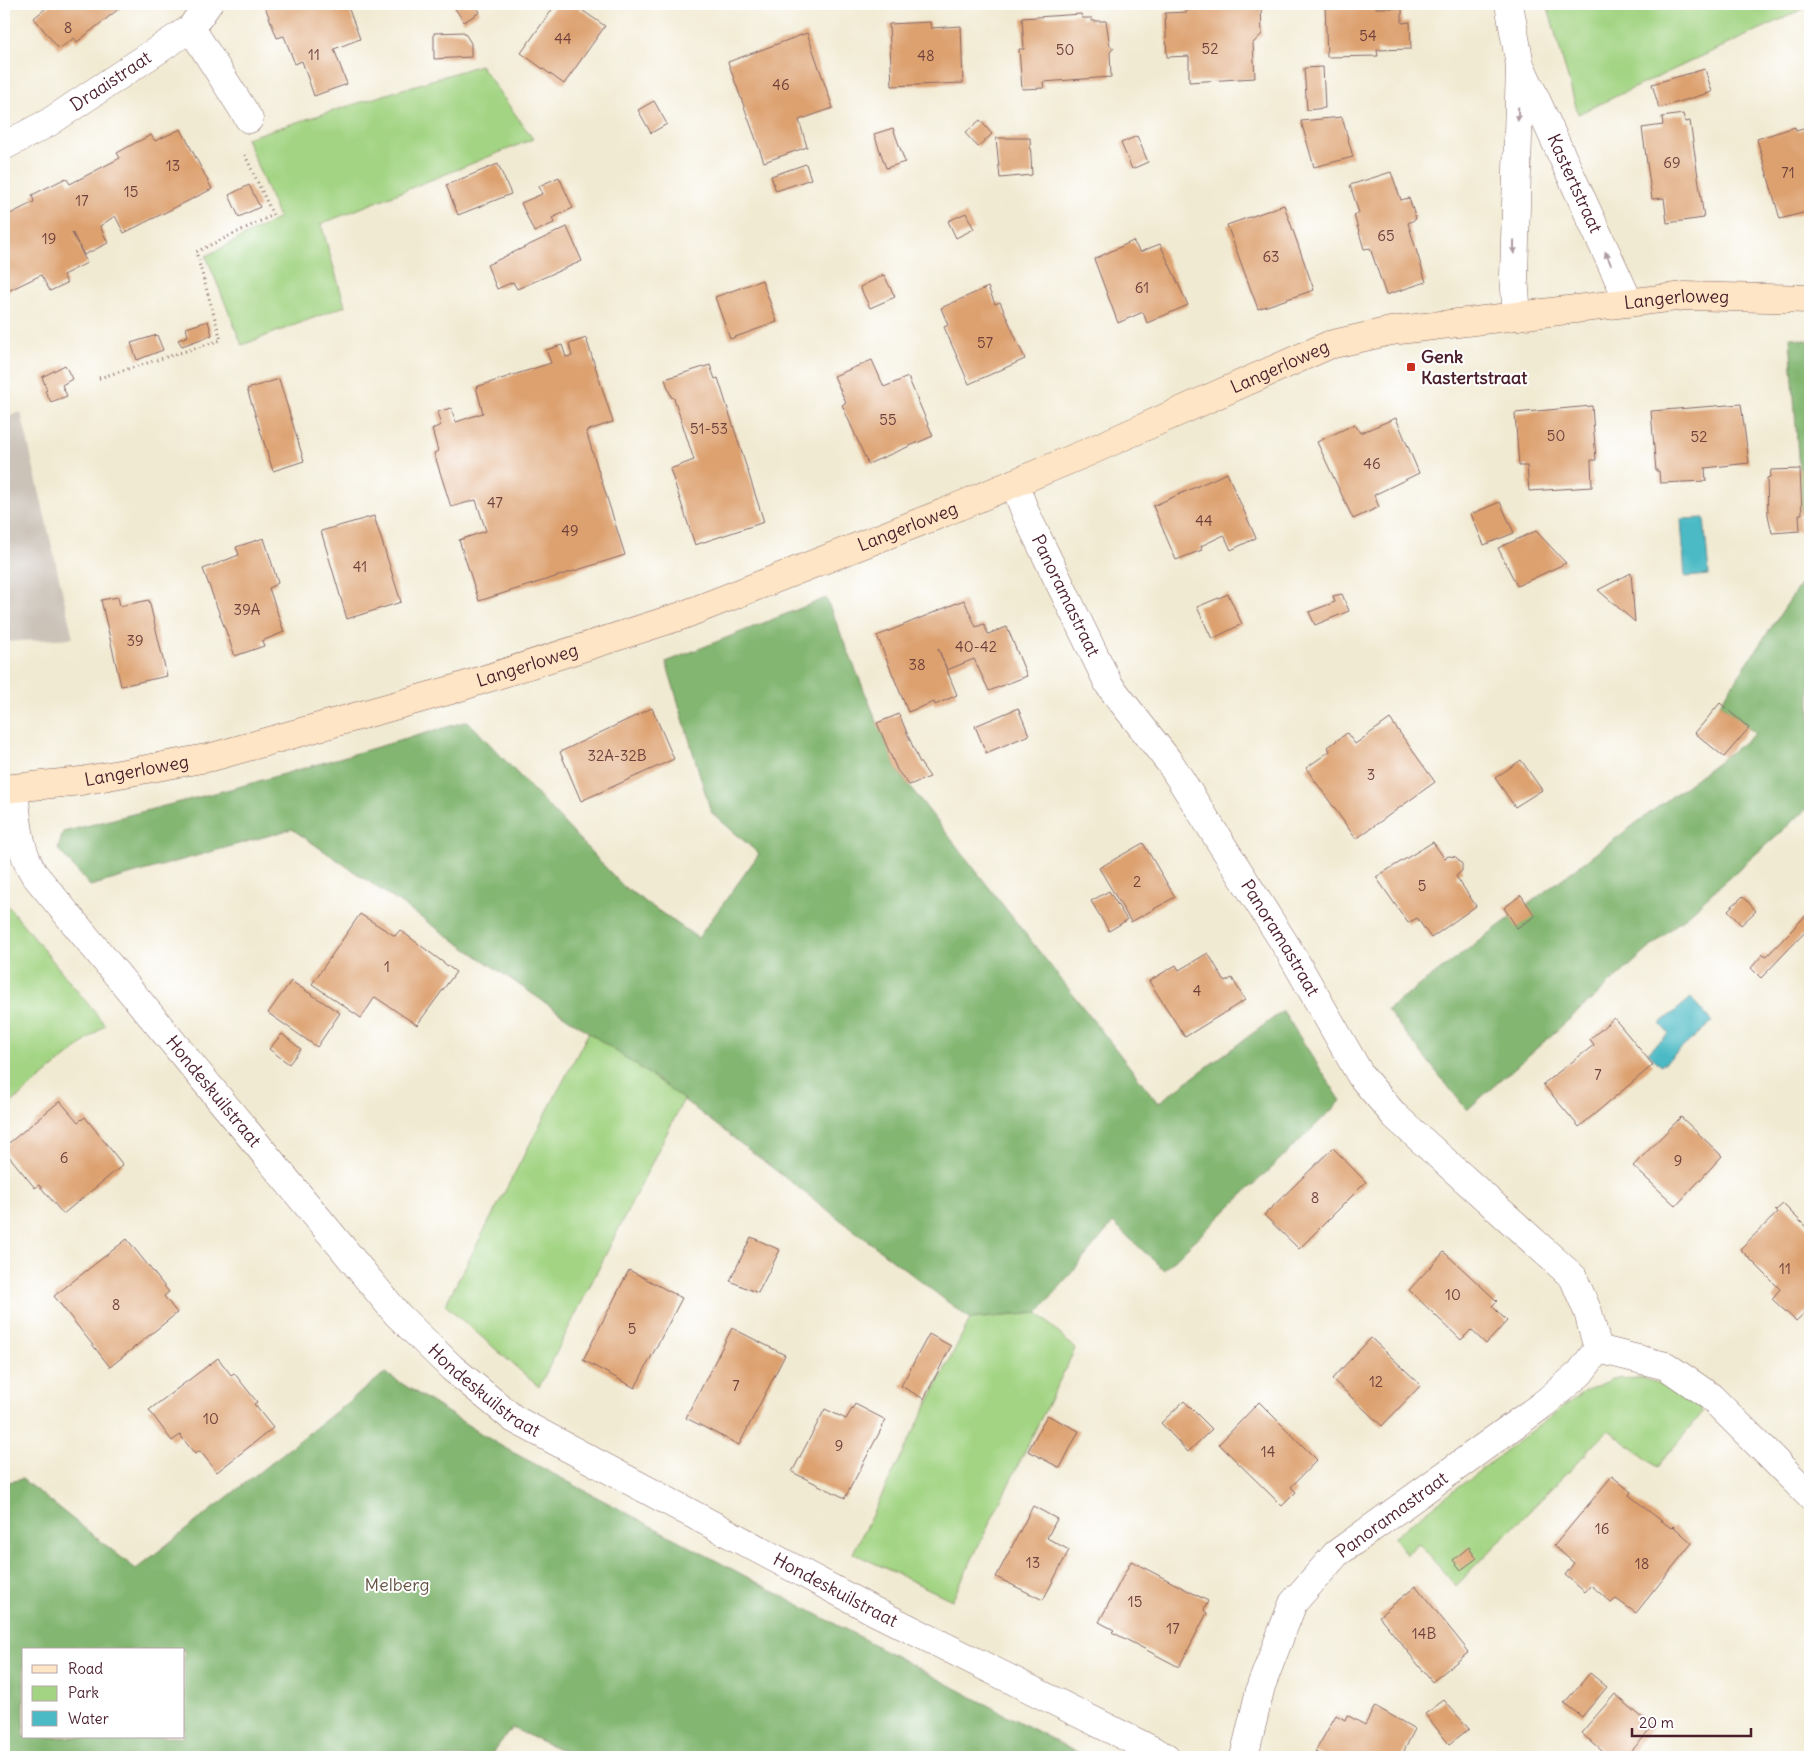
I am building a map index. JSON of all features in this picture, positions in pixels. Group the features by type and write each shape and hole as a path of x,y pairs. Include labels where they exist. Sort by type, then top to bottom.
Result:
{"street":[{"name":"Draaistraat","path":"4,146 48,123 191,28 208,4"},
{"name":"Kastertstraat","path":"1509,4 1520,66 1514,276 1517,316"},
{"path":"191,28 249,119"},
{"name":"Kastertstraat","path":"1520,66 1629,302"},
{"name":"Langerloweg","path":"9,789 81,782 212,757 451,690 682,616 1014,483 1329,345 1391,331 1685,296 1810,299"},
{"name":"Panoramastraat","path":"1014,483 1026,514 1109,685 1176,772 1290,952 1361,1076 1395,1116 1573,1277 1588,1312 1598,1349 1580,1373 1542,1405 1336,1554 1299,1596 1293,1603 1270,1659 1244,1757"},
{"name":"Hondeskuilstraat","path":"9,789 26,860 34,874 398,1314 452,1368 514,1419 874,1611 1166,1757"},
{"path":"1598,1349 1666,1366 1711,1397 1810,1496"}],"path":[{"path":"99,378 221,340 196,252 273,215 242,148"}],"shaded area":[{"path":"21,412 73,638 4,642 4,417"}],"green space":[{"path":"1547,4 1810,4 1810,6 1578,114"},
{"path":"480,65 533,139 321,224 345,306 242,345 206,256 279,218 246,138"},
{"path":"1790,337 1810,341 1810,806 1467,1110 1387,1010 1755,734 1720,703 1806,576"},
{"path":"826,598 897,770 1158,1103 1283,1011 1341,1101 1164,1270 1113,1223 1038,1313 970,1319 655,1078 292,829 90,886 58,849 63,832 238,787 468,721 624,887 698,938 759,854 711,812 666,662"},
{"path":"4,901 105,1025 4,1109"},
{"path":"589,1032 684,1099 539,1387 445,1305"},
{"path":"1038,1313 1075,1349 952,1600 853,1553 970,1319"},
{"name":"Melberg","path":"385,1373 501,1446 1085,1757 577,1757 512,1728 489,1757 4,1757 4,1483 22,1479 136,1569"},
{"path":"1642,1378 1675,1389 1703,1412 1657,1467 1609,1430 1456,1586 1419,1544 1406,1554 1393,1537 1583,1392 1612,1379"}],"water":[{"path":"1704,518 1709,575 1685,577 1681,519"},
{"path":"1691,998 1712,1022 1661,1066 1648,1052 1669,1034 1660,1024"}],"building":[{"path":"51,4 125,4 77,42 74,38 59,49 34,18"},
{"path":"264,4 347,4 360,39 334,49 347,84 314,96 302,61 295,64 284,36 277,38"},
{"path":"452,4 475,4 480,12 464,22"},
{"path":"556,4 573,4 605,26 564,84 521,53"},
{"path":"1325,4 1376,4 1376,8 1402,8 1402,23 1410,22 1411,49 1377,50 1378,56 1327,57"},
{"path":"1261,6 1262,34 1253,43 1255,78 1189,82 1189,56 1167,57 1165,13 1187,12 1186,9"},
{"path":"1081,14 1082,18 1092,18 1092,21 1106,21 1110,46 1114,48 1110,52 1111,77 1043,82 1044,88 1022,89 1019,49 1024,49 1022,18"},
{"path":"930,22 931,28 961,26 963,83 892,86 889,24"},
{"path":"464,32 471,43 471,57 434,59 434,33"},
{"path":"807,33 833,108 799,120 807,147 764,162 728,62"},
{"path":"1323,67 1325,108 1307,110 1304,68"},
{"path":"1705,69 1712,92 1659,108 1652,84"},
{"path":"654,101 667,124 651,133 638,110"},
{"path":"1683,114 1685,122 1690,121 1704,218 1667,223 1664,198 1652,199 1642,128 1663,125 1662,117"},
{"path":"1342,117 1353,157 1314,167 1301,121"},
{"path":"980,120 992,134 978,147 965,133"},
{"path":"1795,127 1796,131 1810,127 1810,208 1805,210 1806,212 1780,219 1757,139"},
{"path":"893,128 905,162 886,168 874,134"},
{"path":"181,129 212,189 124,233 115,216 100,226 108,243 84,255 72,232 87,263 63,275 67,283 50,291 41,275 4,293 4,217 34,202 32,195 66,178 70,184 120,158 117,153 151,135 155,141"},
{"path":"1137,136 1148,162 1132,169 1121,143"},
{"path":"996,138 1030,138 1032,175 1000,178"},
{"path":"498,164 511,194 458,215 446,185"},
{"path":"806,164 811,179 776,191 771,176"},
{"path":"1391,172 1401,200 1409,198 1416,219 1408,223 1426,282 1386,295 1370,248 1364,249 1354,215 1359,213 1350,185"},
{"path":"559,177 573,208 552,218 554,223 534,232 521,203 542,194 539,186"},
{"path":"249,185 260,207 239,217 229,195"},
{"path":"1284,205 1314,290 1258,309 1227,225"},
{"path":"966,213 974,229 956,238 948,221"},
{"path":"567,227 582,261 517,289 513,282 497,289 487,265"},
{"path":"1133,241 1140,252 1160,244 1188,305 1147,323 1143,312 1118,323 1094,259"},
{"path":"884,275 895,297 870,308 860,287"},
{"path":"762,280 777,322 730,339 715,297"},
{"path":"988,287 995,304 1000,302 1025,359 969,384 944,327 948,325 941,308"},
{"path":"208,321 212,335 182,346 178,340 188,336 186,328"},
{"path":"157,335 163,350 137,360 131,343"},
{"path":"586,338 613,422 586,431 625,555 479,601 459,540 486,531 476,500 451,507 434,453 438,451 432,429 441,425 437,412 451,408 456,422 483,413 476,387 551,363 546,350 562,345 566,357 572,356 569,344"},
{"path":"872,360 884,387 908,377 933,436 868,464 842,405 846,403 834,376"},
{"path":"65,365 72,379 62,385 67,396 51,402 45,391 47,390 42,377"},
{"path":"710,365 715,379 718,378 764,522 695,545 670,469 694,460 674,398 671,397 665,379"},
{"path":"279,379 304,461 273,471 247,389"},
{"path":"1741,404 1749,463 1705,468 1706,481 1660,483 1659,471 1656,471 1651,411"},
{"path":"1592,406 1596,460 1591,460 1592,487 1529,491 1527,466 1519,466 1515,413"},
{"path":"1396,418 1419,473 1374,495 1379,507 1353,519 1317,442 1355,424 1360,433"},
{"path":"1800,469 1802,514 1799,514 1800,531 1772,533 1768,515 1767,478 1770,477 1771,470"},
{"path":"1227,473 1256,538 1231,550 1224,535 1201,546 1202,550 1176,560 1153,506"},
{"path":"1500,502 1514,533 1484,545 1471,514"},
{"path":"374,516 401,602 347,619 321,531"},
{"path":"1536,531 1566,563 1517,586 1498,548"},
{"path":"264,538 278,583 269,588 284,632 262,641 264,646 235,656 203,569 239,555 236,547"},
{"path":"1631,573 1635,622 1598,590"},
{"path":"1228,594 1242,624 1212,639 1197,607"},
{"path":"1342,594 1349,611 1315,625 1309,612 1335,602 1333,596"},
{"path":"118,597 120,606 149,600 167,676 121,686 101,600"},
{"path":"964,600 976,627 984,624 988,634 1007,627 1027,676 989,691 974,659 947,670 938,648 957,695 935,705 934,702 908,712 877,636"},
{"path":"1720,703 1749,728 1724,757 1695,733"},
{"path":"652,708 674,759 581,801 560,752"},
{"path":"1018,708 1029,735 986,753 975,726"},
{"path":"899,714 919,761 930,777 909,785 897,770 877,723"},
{"path":"1390,719 1435,782 1356,839 1306,768 1330,751 1328,747 1347,733 1355,744"},
{"path":"1521,760 1542,790 1515,807 1495,778"},
{"path":"1433,842 1444,858 1449,856 1456,857 1462,864 1462,871 1456,876 1476,906 1431,938 1417,918 1408,923 1376,877"},
{"path":"1143,843 1175,897 1131,922 1099,868"},
{"path":"1109,891 1127,920 1109,931 1091,901"},
{"path":"1521,895 1535,916 1517,928 1504,908"},
{"path":"1743,896 1756,911 1741,925 1728,910"},
{"path":"1810,911 1810,927 1761,978 1751,968 1763,954 1767,956"},
{"path":"360,914 395,936 400,930 456,972 417,1025 375,997 361,1018 312,984"},
{"path":"1208,953 1225,982 1232,978 1245,1000 1185,1037 1149,981 1176,965 1179,970"},
{"path":"291,981 340,1013 317,1047 268,1013"},
{"path":"1614,1018 1653,1065 1579,1127 1543,1084 1594,1045 1590,1039"},
{"path":"282,1034 301,1049 289,1064 269,1049"},
{"path":"60,1101 78,1122 85,1117 123,1165 63,1214 39,1185 35,1188 4,1150 4,1147"},
{"path":"1681,1117 1722,1156 1676,1206 1633,1166"},
{"path":"1333,1148 1366,1182 1299,1249 1264,1215"},
{"path":"1783,1204 1810,1231 1810,1308 1796,1321 1772,1299 1780,1289 1740,1249 1777,1213 1775,1211"},
{"path":"751,1237 780,1250 758,1293 730,1281"},
{"path":"127,1239 169,1292 164,1296 177,1313 110,1367 54,1296"},
{"path":"1444,1252 1497,1301 1492,1306 1507,1321 1486,1344 1471,1330 1461,1340 1409,1290"},
{"path":"629,1270 682,1298 635,1388 583,1360"},
{"path":"732,1328 785,1355 739,1445 686,1418"},
{"path":"929,1334 951,1346 924,1399 901,1386"},
{"path":"1371,1338 1421,1385 1382,1426 1332,1379"},
{"path":"218,1358 231,1375 234,1373 257,1402 254,1404 273,1428 217,1472 200,1451 195,1454 180,1435 172,1441 149,1410"},
{"path":"1184,1401 1212,1429 1188,1452 1161,1423"},
{"path":"1259,1402 1317,1460 1291,1487 1296,1492 1282,1506 1219,1444"},
{"path":"855,1404 886,1420 845,1498 792,1472 825,1409 846,1419"},
{"path":"1047,1415 1079,1431 1060,1468 1028,1451"},
{"path":"1612,1476 1631,1492 1629,1495 1671,1528 1673,1526 1692,1543 1636,1613 1616,1599 1611,1603 1591,1585 1585,1592 1565,1575 1574,1563 1554,1546"},
{"path":"1033,1506 1057,1519 1047,1538 1069,1550 1043,1600 996,1577"},
{"path":"1469,1547 1477,1558 1461,1570 1453,1560"},
{"path":"1131,1561 1208,1601 1204,1610 1207,1613 1179,1667 1112,1632 1114,1630 1099,1622"},
{"path":"1416,1586 1469,1652 1432,1682 1379,1616"},
{"path":"1590,1673 1607,1687 1582,1717 1564,1703"},
{"path":"1615,1694 1653,1727 1626,1757 1609,1757 1581,1733"},
{"path":"1444,1700 1469,1729 1449,1744 1425,1714"},
{"path":"1375,1706 1415,1729 1401,1757 1325,1757 1315,1752 1336,1715 1345,1720 1347,1715 1365,1725"}],"place":[{"name":"Genk Kastertstraat","path":"1411,367"}]}
